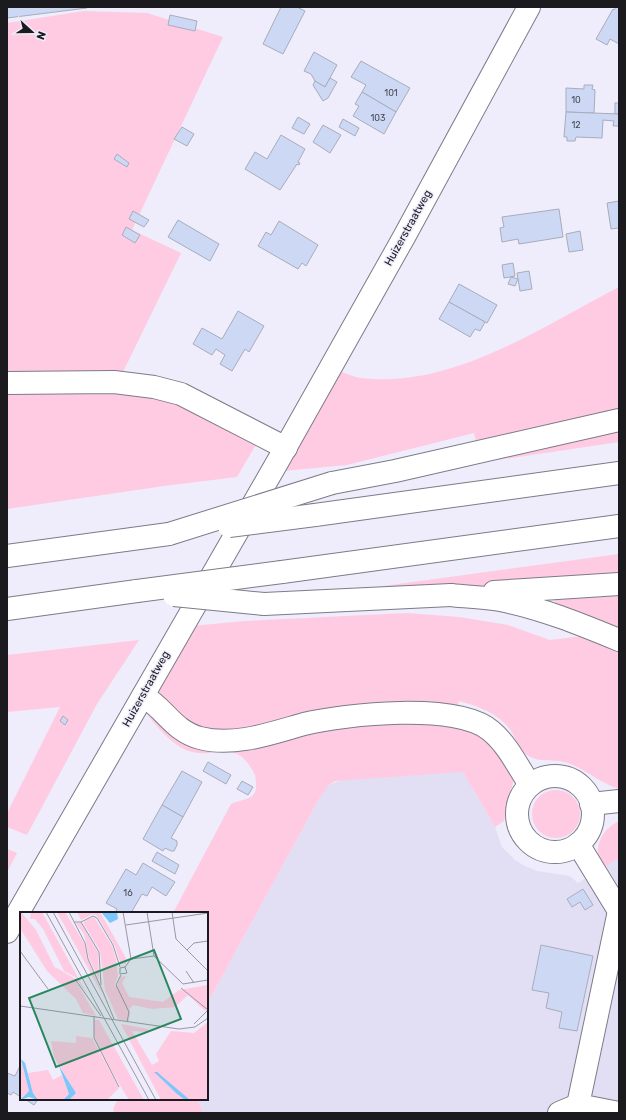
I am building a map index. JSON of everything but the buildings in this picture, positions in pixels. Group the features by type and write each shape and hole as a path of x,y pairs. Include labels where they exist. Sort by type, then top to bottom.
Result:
{"main road":[{"name":"Huizerstraatweg","path":"7,932 286,448 402,241 529,7"},
{"path":"7,383 114,382 154,387 181,394 286,448"},
{"path":"169,534 332,483 395,471 619,420"},
{"path":"7,556 619,473"},
{"path":"7,609 619,526"},
{"path":"137,591 264,604 451,595 619,584"},
{"path":"451,595 498,600 532,608 565,618 619,640"},
{"path":"143,696 152,701 176,727 190,735 214,740 251,738 328,719 364,715 433,714 462,718 480,723 491,730 503,743 530,785"},
{"path":"546,776 559,776 571,779 582,787 589,797 591,804 593,810 592,823 587,835 578,844 567,850 555,852 543,851 532,845 523,836 518,825 516,812 518,800 524,790 534,781 546,776"},
{"path":"591,804 619,801"},
{"path":"578,844 619,911 568,1109 618,1113"}],"shaded area":[{"path":"84,11 147,13 223,37 132,230 181,253 122,374 7,375 7,23"},
{"path":"619,287 619,412 476,442 474,433 347,465 283,471 340,371 361,378 395,379 429,374 462,365 495,352"},
{"path":"88,391 129,394 174,402 257,443 237,477 7,509 7,393"},
{"path":"619,428 619,442 477,463"},
{"path":"619,554 619,577 382,592 369,588"},
{"path":"619,591 619,632 557,606 554,599"},
{"path":"407,613 459,617 508,625 550,640 583,636 619,651 619,789 604,783 571,764 532,758 526,755 518,746 512,733 506,725 495,715 474,705 459,701 454,725 474,732 489,741 514,778 504,821 495,827 463,772 335,781 329,785 319,799 208,1002 208,912 174,912 231,804 247,799 255,792 255,775 240,755 232,752 196,753 180,747 154,724 146,713 191,626 245,621"},
{"path":"139,640 97,704 27,835 7,827 7,813 60,707 7,712 7,655"},
{"path":"463,772 495,827 502,847 515,860 525,866 537,871 570,876 578,883 619,858 619,1113 203,1113 198,1100 208,1100 208,1002 324,790 329,785 341,780"},
{"path":"556,790 565,792 573,797 578,805 580,814 578,823 573,831 565,836 556,838 547,836 539,831 534,823 532,814 534,805 539,797 547,792"},
{"path":"619,821 619,858 603,868 598,854 600,841 607,829"},
{"path":"7,849 17,853 7,872"},
{"path":"118,1100 198,1100 203,1113 114,1113 113,1109"}]}
